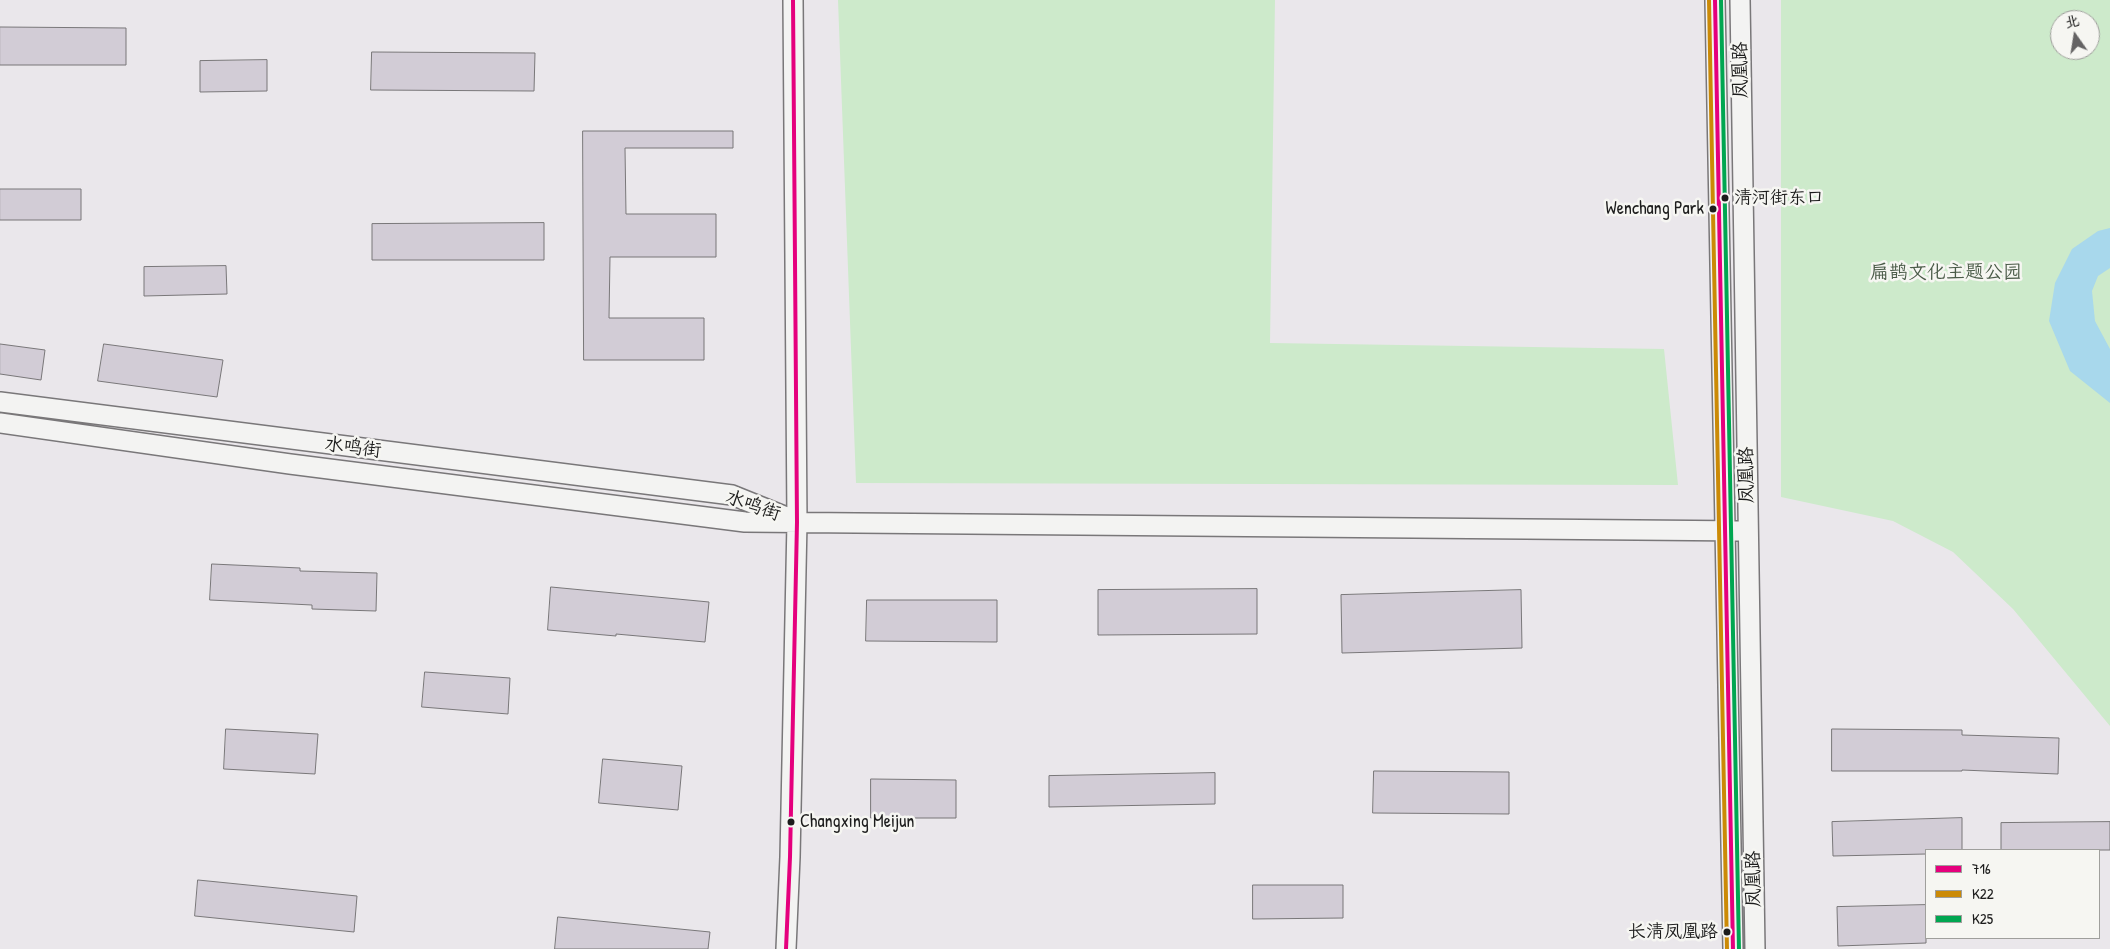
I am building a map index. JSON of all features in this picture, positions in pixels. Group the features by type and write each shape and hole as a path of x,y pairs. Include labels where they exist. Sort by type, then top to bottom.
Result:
{"main road":[{"path":"786,949 798,522 793,0"},
{"name":"凤凰路","path":"1715,0 1733,949"},
{"name":"凤凰路","path":"1740,0 1755,949"},
{"name":"水鸣街","path":"0,402 732,495 798,522"},
{"name":"水鸣街","path":"0,423 290,464 745,522 798,522"},
{"path":"798,522 1748,531"}],"green space":[{"path":"838,0 1275,0 1270,343 1664,349 1678,485 856,483"},
{"name":"扁鹊文化主题公园","path":"1781,0 2110,0 2110,726 2013,609 1953,552 1893,521 1781,497"}],"water":[{"path":"2110,228 2110,268 2098,276 2092,291 2095,321 2110,349 2110,403 2070,371 2049,321 2055,283 2072,249 2098,231"}],"building":[{"path":"0,27 126,28 126,65 0,65"},
{"path":"372,52 535,53 534,91 371,90"},
{"path":"267,60 267,91 200,92 200,61"},
{"path":"583,131 733,131 733,148 625,148 626,214 716,214 716,257 610,257 609,318 704,318 704,360 584,360"},
{"path":"0,189 81,189 81,220 0,220"},
{"path":"544,223 544,260 372,260 372,224"},
{"path":"226,266 227,294 144,296 144,267"},
{"path":"0,344 45,350 41,380 0,374"},
{"path":"104,344 223,360 217,397 98,381"},
{"path":"212,564 300,568 300,571 377,573 376,611 312,609 312,605 210,600"},
{"path":"551,587 709,602 705,642 548,630"},
{"path":"1257,589 1257,634 1098,635 1098,590"},
{"path":"1521,590 1522,648 1342,653 1341,595"},
{"path":"867,600 997,600 997,642 866,641"},
{"path":"425,672 510,678 508,714 422,707"},
{"path":"226,729 318,734 315,774 224,769"},
{"path":"1832,729 1962,730 1962,735 2059,738 2058,774 1962,770 1832,771"},
{"path":"603,759 682,766 678,810 599,803"},
{"path":"1374,771 1509,772 1509,814 1373,813"},
{"path":"1215,773 1215,804 1049,807 1049,776"},
{"path":"871,779 956,780 956,818 871,818"},
{"path":"1962,818 1962,849 1925,849 1925,854 1833,856 1832,822"},
{"path":"2110,822 2110,850 2001,849 2001,823"},
{"path":"198,880 357,896 354,932 195,916"},
{"path":"1253,885 1343,885 1343,918 1253,919"},
{"path":"1925,905 1926,943 1838,946 1837,907"},
{"path":"558,917 710,932 708,949 555,949"}],"transit line":[{"name":"716","path":"786,949 790,857 797,522 793,0"},
{"name":"K22","path":"1709,0 1727,949"},
{"name":"716","path":"1715,0 1733,949"},
{"name":"K25","path":"1721,0 1739,949"}],"place":[{"name":"清河街东口","path":"1725,198"},
{"name":"Wenchang Park","path":"1713,209"},
{"name":"Changxing Meijun","path":"791,822"},
{"name":"长清凤凰路","path":"1727,932"}]}
